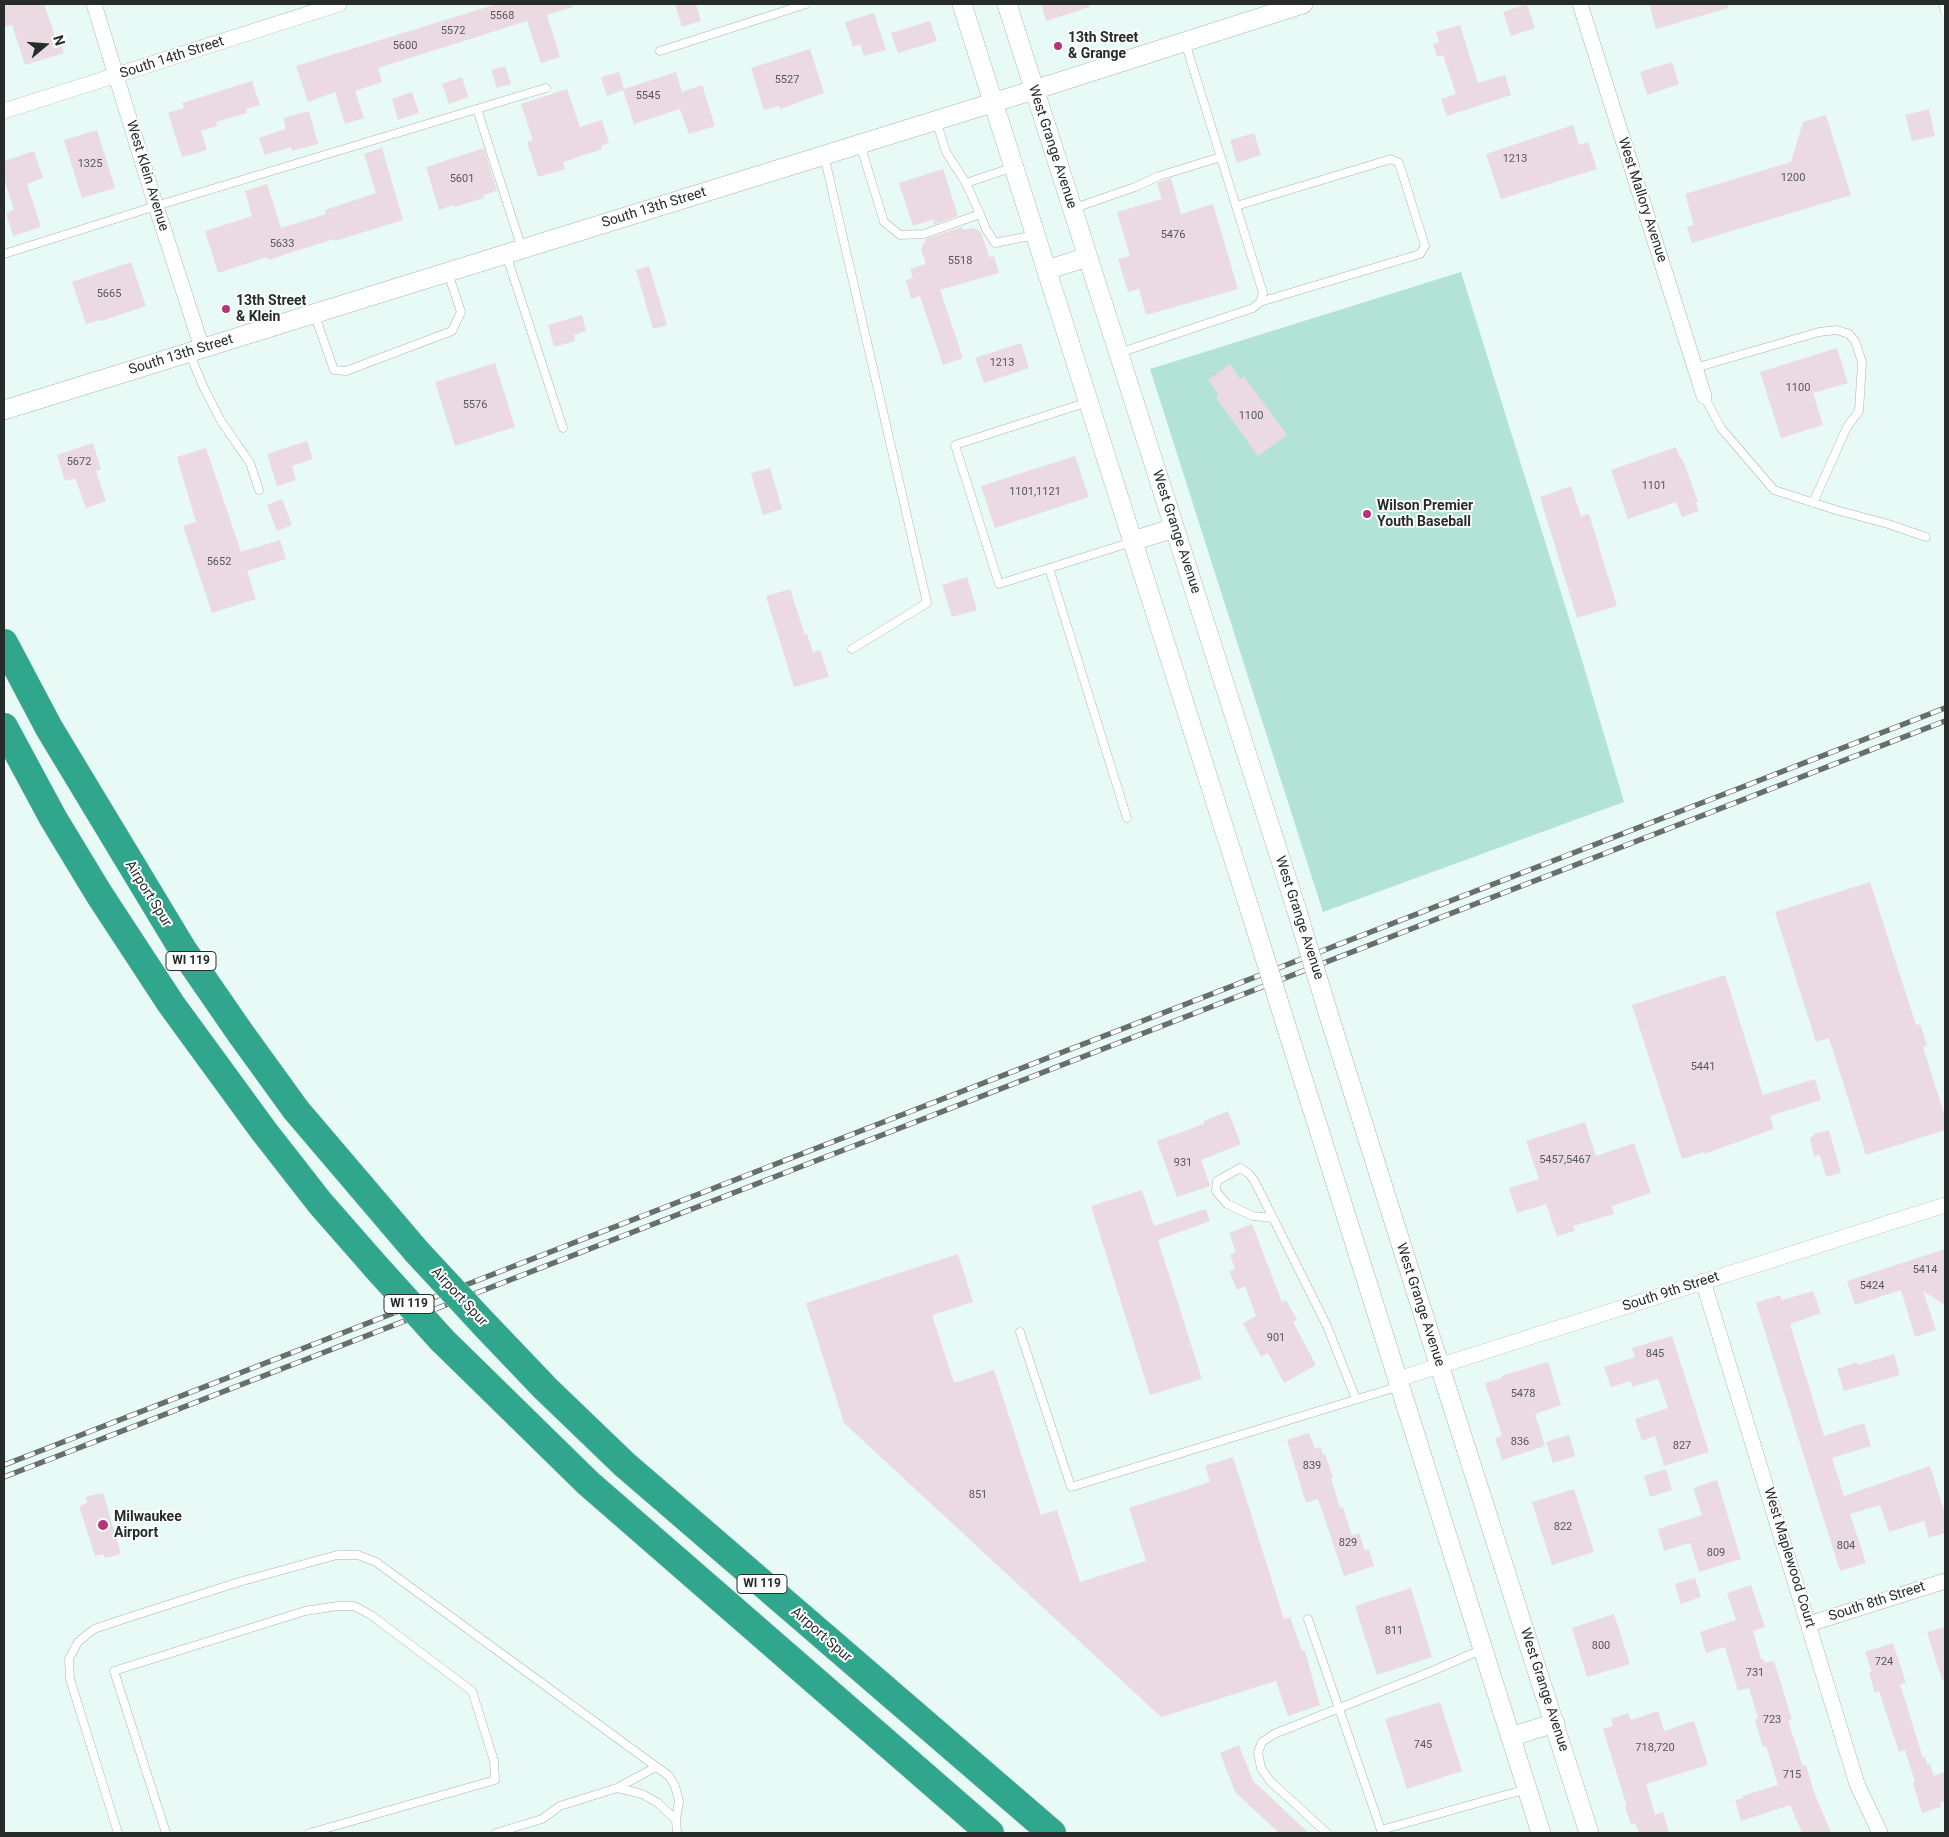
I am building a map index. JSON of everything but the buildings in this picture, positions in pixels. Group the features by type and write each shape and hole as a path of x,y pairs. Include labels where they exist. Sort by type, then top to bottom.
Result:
{"highway":[{"name":"Airport Spur","path":"4,643 53,736 183,950 296,1110 418,1252 483,1324 551,1394 624,1464 1052,1833"},
{"name":"WI 119","path":"4,727 68,844 181,1019 292,1166 377,1268 442,1340 588,1483 990,1833"}],"street":[{"name":"West Klein Avenue","path":"94,4 156,206 196,350"},
{"name":"South 14th Street","path":"4,111 340,4"},
{"path":"962,4 1541,1833"},
{"name":"West Grange Avenue","path":"1007,4 1087,257 1120,353 1589,1833"},
{"name":"South 13th Street","path":"4,410 1034,90 1303,4"},
{"name":"West Mallory Avenue","path":"1580,4 1704,396"},
{"path":"1047,270 1087,257"},
{"path":"1133,542 1174,528"},
{"name":"South 9th Street","path":"1399,1382 1440,1366 1945,1205"},
{"name":"West Maplewood Court","path":"1704,1281 1857,1784 1880,1833"},
{"name":"South 8th Street","path":"1809,1624 1945,1581"},
{"path":"1510,1737 1555,1723"}],"lane":[{"path":"660,51 806,4"},
{"path":"1943,4 1945,12"},
{"path":"1120,353 1254,308 1260,302 1263,293 1184,42"},
{"path":"4,254 546,88"},
{"path":"477,108 514,251 564,428"},
{"path":"936,120 946,152 966,183 995,243 1036,234"},
{"path":"860,144 884,222 900,235 924,234 980,214"},
{"path":"824,155 926,602 852,649"},
{"path":"1072,209 1135,187 1159,176 1221,157"},
{"path":"1236,206 1391,159 1399,162 1425,246 1420,254 1260,302"},
{"path":"966,183 1014,167"},
{"path":"314,313 334,370 346,371 452,331 461,312 448,272"},
{"path":"1695,368 1819,332 1837,330 1849,334 1855,341 1862,362 1859,411 1847,427 1813,503"},
{"path":"196,350 203,386 221,421 250,463 258,490"},
{"path":"1704,396 1720,428 1774,490 1926,537"},
{"path":"1088,402 955,445 999,584 1133,542"},
{"path":"1049,568 1127,818"},
{"path":"1273,1218 1248,1214 1227,1204 1216,1191 1217,1181 1240,1168 1254,1180 1273,1218 1327,1326 1356,1399"},
{"path":"1020,1332 1070,1486 1356,1399 1399,1382"},
{"path":"118,1833 70,1679 69,1658 78,1642 94,1629 239,1582 336,1555 358,1555 376,1562 669,1776 680,1801 676,1820 677,1833"},
{"path":"166,1833 114,1670 305,1611 338,1606 354,1606 371,1615 472,1691 494,1761 495,1780 310,1833"},
{"path":"1308,1619 1382,1831 1527,1789"},
{"path":"1327,1833 1270,1782 1262,1768 1258,1752 1262,1742 1274,1734 1483,1649"},
{"path":"496,1833 542,1819 560,1806 617,1788 656,1767"},
{"path":"617,1788 642,1794 658,1803 676,1820"}],"green space":[{"name":"Wilson Premier Youth Baseball","path":"1461,272 1582,660 1624,802 1323,912 1150,369"}],"railway":[{"path":"4,1465 1945,708"},
{"path":"4,1477 1945,721"}],"place":[{"name":"13th Street & Grange","path":"1058,46"},
{"name":"13th Street & Klein","path":"226,309"},
{"name":"Wilson Premier Youth Baseball","path":"1367,514"},
{"name":"Milwaukee Airport","path":"103,1525"}]}
